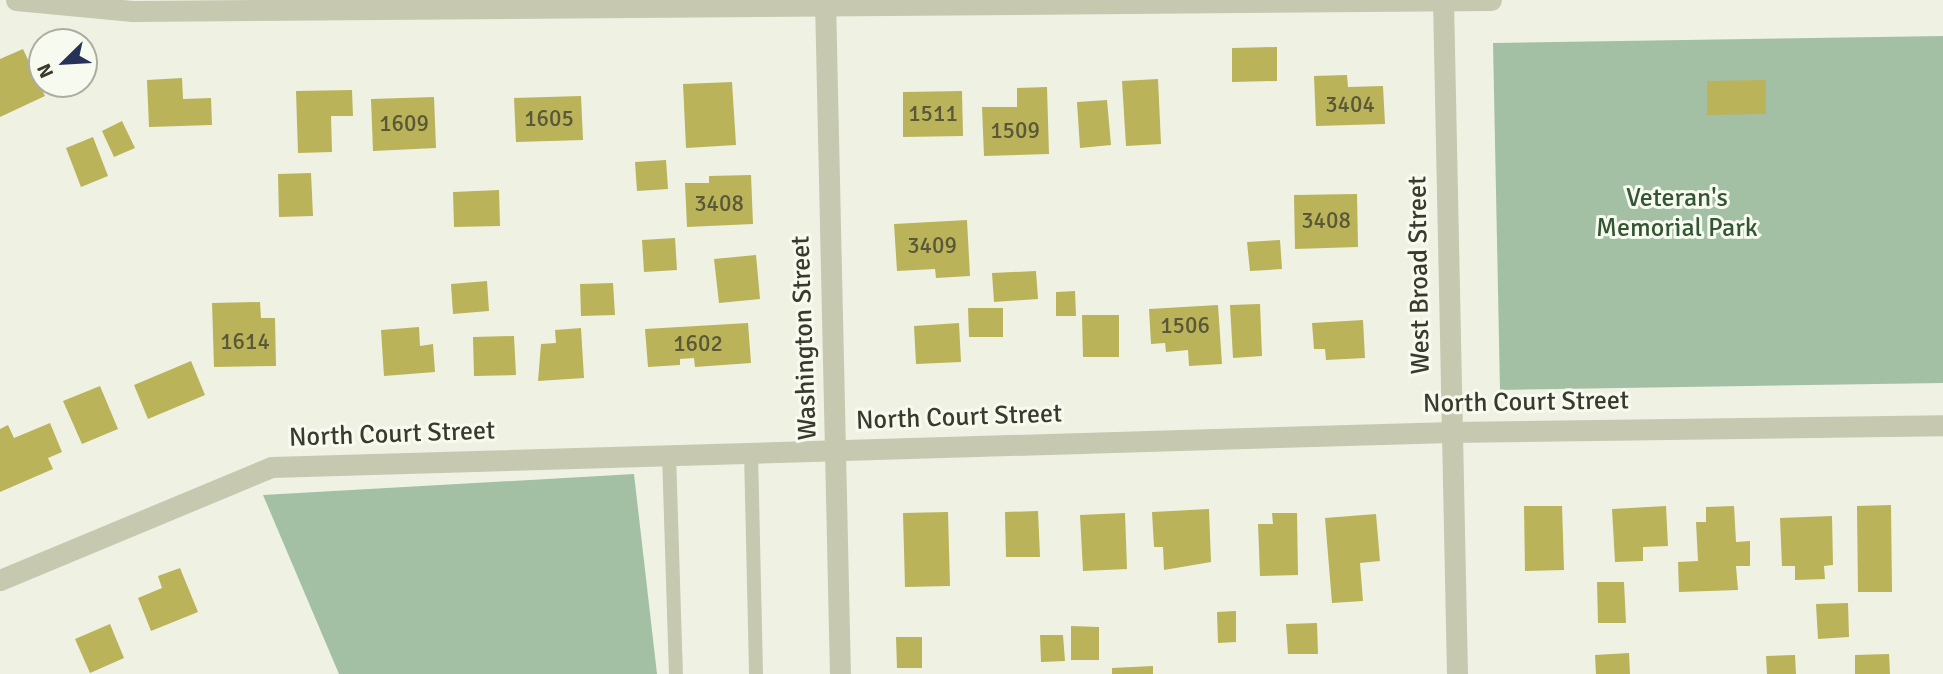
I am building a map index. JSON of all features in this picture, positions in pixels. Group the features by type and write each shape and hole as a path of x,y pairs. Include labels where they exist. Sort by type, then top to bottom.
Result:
{"street":[{"path":"0,2 6,0"},
{"path":"16,0 132,11 825,3 1491,0"},
{"name":"West Broad Street","path":"1443,1 1457,674"},
{"name":"Washington Street","path":"825,3 840,674"},
{"name":"North Court Street","path":"0,580 271,467 1451,432 1943,425"}],"lane":[{"path":"751,452 756,674"},
{"path":"669,454 676,674"}],"green space":[{"name":"Veteran's Memorial Park","path":"1943,36 1943,383 1500,390 1493,43"},
{"path":"634,474 657,674 339,674 263,495"}],"building":[{"path":"1277,47 1277,81 1232,82 1232,48"},
{"path":"23,49 28,60 28,98 41,98 0,117 0,59"},
{"path":"1347,75 1348,87 1383,86 1385,124 1316,126 1314,76"},
{"path":"182,78 183,99 211,98 212,125 149,127 147,80"},
{"path":"1158,79 1161,144 1126,146 1122,81"},
{"path":"1766,80 1766,114 1707,115 1707,81"},
{"path":"732,82 736,145 686,148 683,84"},
{"path":"1047,87 1049,154 984,156 982,107 1017,107 1017,88"},
{"path":"352,90 353,116 331,116 332,152 298,153 296,91"},
{"path":"962,91 963,136 903,137 903,92"},
{"path":"581,96 583,140 516,142 514,98"},
{"path":"434,97 436,148 373,151 371,99"},
{"path":"1107,100 1111,145 1080,148 1077,102"},
{"path":"122,121 135,148 114,157 102,131"},
{"path":"93,137 108,176 81,187 66,148"},
{"path":"666,160 668,189 637,191 635,162"},
{"path":"311,173 313,216 279,217 278,174"},
{"path":"751,175 753,224 687,227 685,183 709,183 709,176"},
{"path":"499,190 500,226 454,227 453,192"},
{"path":"1357,194 1358,247 1295,249 1294,195"},
{"path":"967,220 970,276 936,278 935,269 897,271 894,224"},
{"path":"675,238 677,270 644,272 642,240"},
{"path":"1280,240 1282,269 1250,271 1247,242"},
{"path":"756,255 760,299 719,303 714,259"},
{"path":"1036,271 1038,299 994,302 992,273"},
{"path":"487,281 489,311 453,314 451,284"},
{"path":"613,283 615,315 581,316 580,284"},
{"path":"1075,291 1076,316 1056,316 1056,292"},
{"path":"260,302 261,318 275,318 276,366 214,367 212,303"},
{"path":"1260,304 1262,356 1233,358 1230,305"},
{"path":"1218,305 1222,364 1189,366 1188,350 1166,352 1165,343 1151,344 1149,309"},
{"path":"968,308 1003,308 1003,337 969,337"},
{"path":"1082,315 1119,315 1119,357 1083,357"},
{"path":"1363,320 1365,358 1326,360 1325,349 1314,349 1312,323"},
{"path":"748,323 751,363 695,367 694,358 680,359 680,365 648,367 645,329"},
{"path":"959,323 961,362 916,364 914,326"},
{"path":"419,327 420,346 433,344 435,372 384,376 381,330"},
{"path":"581,328 584,378 538,381 541,344 556,343 555,330"},
{"path":"514,336 516,375 474,376 473,337"},
{"path":"191,361 205,395 148,419 134,385"},
{"path":"100,386 118,429 82,444 63,401"},
{"path":"50,423 62,452 48,458 53,469 0,492 0,429 8,425 14,438"},
{"path":"1891,505 1892,592 1858,592 1857,506"},
{"path":"1524,506 1562,506 1564,570 1525,571"},
{"path":"1666,506 1668,546 1643,547 1643,561 1615,562 1612,509"},
{"path":"1734,506 1736,542 1750,541 1750,566 1736,566 1738,590 1679,592 1678,562 1698,561 1696,522 1706,522 1706,507"},
{"path":"1209,509 1211,562 1164,570 1163,547 1154,547 1152,512"},
{"path":"1038,511 1040,557 1006,557 1005,512"},
{"path":"948,512 950,586 905,587 903,513"},
{"path":"1125,513 1127,569 1083,571 1080,515"},
{"path":"1272,513 1297,513 1298,575 1260,576 1258,524 1273,524"},
{"path":"1376,514 1380,561 1360,563 1363,601 1332,603 1325,518"},
{"path":"1832,516 1833,565 1824,566 1825,579 1795,580 1795,566 1782,566 1780,518"},
{"path":"180,568 198,612 151,631 138,598 162,588 158,576"},
{"path":"1597,582 1624,582 1626,623 1598,623"},
{"path":"1848,603 1849,637 1818,639 1816,604"},
{"path":"1236,611 1236,642 1218,643 1217,612"},
{"path":"1317,623 1318,654 1288,654 1286,624"},
{"path":"110,624 124,658 90,673 75,639"},
{"path":"1071,626 1099,627 1099,660 1071,660"},
{"path":"1040,635 1063,635 1065,661 1041,662"},
{"path":"896,637 922,637 922,668 897,668"},
{"path":"1629,653 1630,674 1596,674 1595,655"},
{"path":"1889,654 1890,674 1855,674 1855,655"},
{"path":"1795,655 1796,674 1767,674 1766,656"},
{"path":"1153,666 1153,674 1112,674 1112,668"}]}
